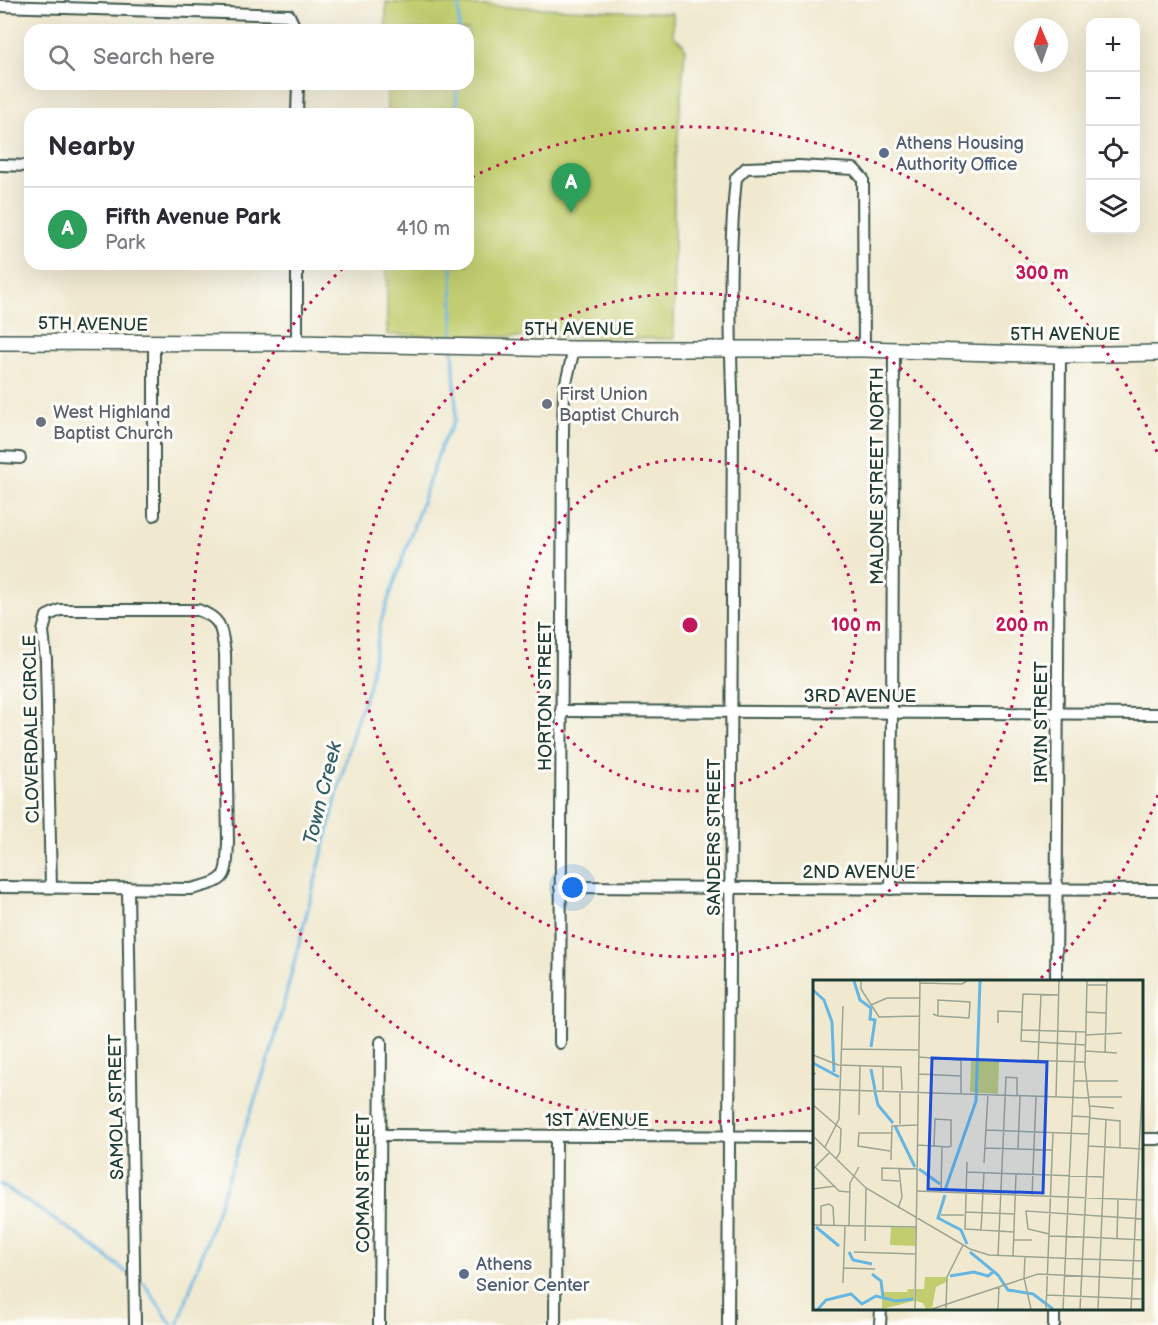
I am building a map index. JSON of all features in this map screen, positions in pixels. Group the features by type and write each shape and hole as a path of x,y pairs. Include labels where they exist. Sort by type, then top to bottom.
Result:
{"street":[{"path":"0,6 289,15 293,24"},
{"path":"297,108 298,90"},
{"path":"0,165 24,166"},
{"name":"SANDERS STREET","path":"728,1325 732,217 736,178 746,168 828,166 854,169 863,179 864,349"},
{"path":"297,270 297,343"},
{"name":"5TH AVENUE","path":"0,342 297,343 574,349 864,349 1060,355 1158,353"},
{"path":"154,344 154,515"},
{"name":"HORTON STREET","path":"560,1043 563,419 564,391 574,349"},
{"name":"MALONE STREET NORTH","path":"891,889 894,351"},
{"name":"IRVIN STREET","path":"1056,980 1060,355"},
{"path":"0,457 20,458"},
{"name":"CLOVERDALE CIRCLE","path":"51,887 46,660 43,631 47,616 60,610 198,610 212,615 220,626 225,652 226,872 217,883 191,889 128,888"},
{"name":"3RD AVENUE","path":"561,711 1158,714"},
{"path":"0,887 128,888"},
{"name":"2ND AVENUE","path":"560,887 1158,890"},
{"name":"SAMOLA STREET","path":"128,888 135,1325"},
{"name":"COMAN STREET","path":"379,1325 381,1042"},
{"name":"1ST AVENUE","path":"380,1135 813,1137"},
{"path":"555,1325 556,1136"},
{"path":"880,1325 881,1310"}],"green space":[{"path":"386,2 673,13 673,35 683,44 685,50 674,162 674,339 387,335 387,270 474,270 474,108 387,108 387,90 474,90 474,24 386,24"}],"waterway":[{"name":"Town Creek","path":"459,0 459,24"},
{"name":"Town Creek","path":"456,108 457,90"},
{"name":"Town Creek","path":"452,270 453,340"},
{"name":"Town Creek","path":"178,1325 272,1049 355,725 368,689 381,621 442,444 455,420 453,350"},
{"path":"0,1184 78,1235 126,1272"},
{"path":"144,1283 172,1325"}],"place":[{"name":"Athens Housing Authority Office","path":"884,153"},
{"name":"Fifth Avenue Park","path":"571,213"},
{"name":"First Union Baptist Church","path":"547,404"},
{"name":"West Highland Baptist Church","path":"41,422"},
{"name":"Athens Senior Center","path":"464,1274"}]}
